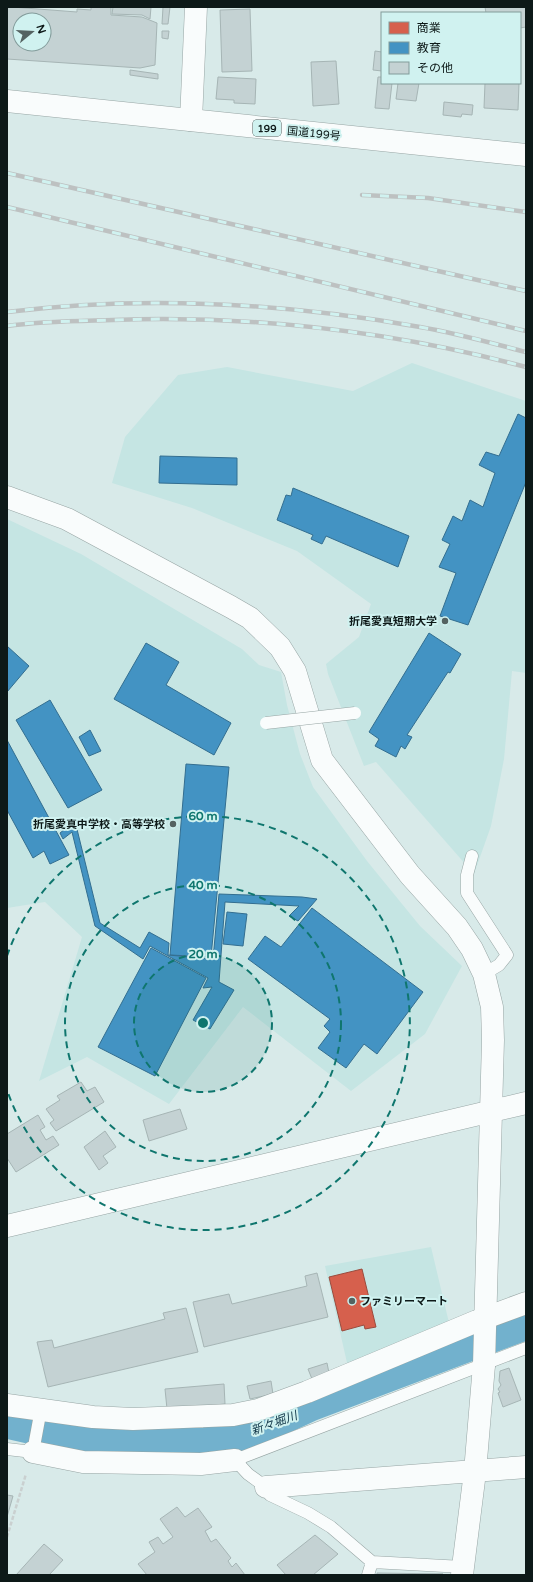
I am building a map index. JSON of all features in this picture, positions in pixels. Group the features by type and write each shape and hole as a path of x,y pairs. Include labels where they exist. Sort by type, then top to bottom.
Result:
{"main road":[{"path":"191,120 196,7"},
{"name":"国道199号","path":"7,102 526,155"},
{"path":"7,496 67,520 231,607 250,618 267,633 280,647 295,672 322,760 410,875 457,927 472,949 484,974 492,1007 493,1040 484,1362 475,1472 463,1571"},
{"path":"7,1226 526,1104"},
{"path":"7,1405 93,1417 133,1419 233,1415 258,1410 307,1392 485,1321 526,1303"},
{"path":"34,1452 83,1462 202,1464 235,1460"},
{"path":"266,1487 526,1467"}],"lane":[{"path":"266,723 355,713"},
{"path":"472,856 467,875 466,892 507,955 499,965 484,974"},
{"path":"463,1571 372,1562 331,1527 308,1513 270,1495 266,1487 248,1474 235,1460 484,1362 526,1348"},
{"path":"7,1449 34,1452 41,1410"},
{"path":"368,1575 372,1562"}],"path":[{"path":"7,1537 22,1483 34,1452"}],"shaded area":[{"name":"折尾愛真短期大学","path":"412,363 526,401 526,673 512,671 504,759 491,826 474,874 376,762 364,766 328,674 326,664 359,637 371,604 297,551 192,508 112,483 125,437 178,375 227,367 353,391"},
{"name":"折尾愛真中学校・高等学校","path":"7,519 81,554 242,649 259,665 281,672 287,705 300,754 313,787 367,861 420,926 462,966 425,1034 351,1091 243,1007 169,1104 87,1057 39,1081 82,937 45,902 7,908"},
{"path":"431,1247 450,1327 348,1367 325,1266"}],"water":[{"name":"新々堀川","path":"526,1309 526,1341 317,1420 274,1440 243,1451 210,1456 110,1457 38,1446 7,1439 7,1414 28,1419 203,1428 204,1424"}],"building: 商業":[{"name":"ファミリーマート","path":"362,1269 376,1327 365,1329 364,1325 342,1331 329,1277"}],"building: 教育":[{"path":"518,414 526,418 526,482 468,625 440,616 456,573 439,567 450,544 442,540 453,516 462,521 470,500 483,507 495,473 479,465 486,452 499,456"},
{"path":"160,456 237,458 237,485 159,483"},
{"path":"293,488 409,536 398,567 326,536 322,544 311,539 313,535 277,520 286,495 291,496"},
{"path":"429,633 461,654 450,673 448,672 407,735 412,737 405,749 401,746 396,757 375,746 379,739 369,732"},
{"path":"146,643 179,662 166,685 231,723 214,755 114,699"},
{"path":"7,646 29,666 7,692"},
{"path":"50,700 102,790 68,808 16,720"},
{"path":"90,730 101,751 89,756 79,737"},
{"path":"7,740 69,855 50,864 44,851 33,858 7,810"},
{"path":"186,764 229,767 211,957 170,955"},
{"path":"75,821 100,923 140,948 149,932 169,943 168,955 213,959 219,894 302,897 317,899 298,921 289,916 299,906 225,902 219,982 234,990 210,1029 193,1020 212,987 203,988 208,978 150,946 143,959 95,926 72,832 63,839 60,833"},
{"path":"312,908 423,992 377,1054 364,1044 346,1068 318,1048 330,1032 324,1026 330,1019 248,959 265,936 281,947"},
{"path":"227,912 247,914 243,946 223,944"},
{"path":"151,948 206,978 155,1076 98,1047"}],"building: その他":[{"path":"12,7 77,12 77,9 91,10 91,7 111,7 111,15 142,17 157,23 155,65 140,68 7,59 7,8"},
{"path":"113,7 151,7 150,19 142,15 112,14"},
{"path":"163,7 170,7 168,24 162,24"},
{"path":"485,7 526,7 526,27 521,28 521,12 486,12"},
{"path":"250,9 252,71 222,72 220,10"},
{"path":"162,31 169,31 168,39 162,38"},
{"path":"375,51 381,52 381,71 373,70"},
{"path":"336,61 339,104 313,106 311,62"},
{"path":"130,70 158,74 158,79 130,75"},
{"path":"218,77 256,79 255,104 234,103 234,100 216,99"},
{"path":"378,77 381,77 381,84 392,84 389,109 375,108"},
{"path":"398,84 419,84 416,101 396,99"},
{"path":"485,84 519,84 518,110 484,108"},
{"path":"444,102 473,105 472,115 462,114 461,117 443,115"},
{"path":"81,1082 87,1091 95,1087 104,1102 56,1131 50,1123 54,1120 46,1109 60,1100 57,1096"},
{"path":"180,1109 187,1129 149,1141 143,1120"},
{"path":"38,1115 45,1127 40,1130 46,1140 53,1136 59,1145 16,1172 7,1158 7,1134"},
{"path":"105,1131 116,1147 103,1156 108,1163 99,1170 84,1147"},
{"path":"317,1273 328,1317 204,1347 193,1302 229,1294 232,1304 307,1286 305,1276"},
{"path":"186,1308 198,1352 48,1387 37,1342 52,1340 54,1348 165,1319 163,1313"},
{"path":"327,1363 329,1373 312,1379 308,1369"},
{"path":"509,1368 521,1400 503,1407 498,1393 500,1392 498,1389 501,1385 499,1381 500,1371"},
{"path":"271,1381 273,1394 250,1399 247,1386"},
{"path":"224,1384 225,1404 167,1409 165,1389"},
{"path":"7,1495 13,1496 7,1517"},
{"path":"177,1507 185,1517 198,1508 212,1527 205,1531 211,1542 216,1539 231,1558 228,1561 232,1567 236,1563 245,1575 147,1575 138,1564 155,1552 149,1542 158,1537 163,1544 173,1537 160,1519"},
{"path":"315,1535 338,1554 313,1575 286,1575 277,1565"},
{"path":"44,1544 63,1560 49,1575 16,1575"},
{"path":"377,1573 443,1574 377,1575"}],"railway":[{"path":"7,173 526,291"},
{"path":"362,195 428,198 526,212"},
{"path":"7,207 526,331"},
{"path":"7,312 110,304 162,303 266,307 317,312 433,329 526,352"},
{"path":"7,326 33,323 165,319 269,323 373,335 475,354 526,367"}],"place":[{"name":"折尾愛真短期大学","path":"445,621"},
{"name":"折尾愛真中学校・高等学校","path":"173,824"},
{"name":"ファミリーマート","path":"352,1301"}]}
